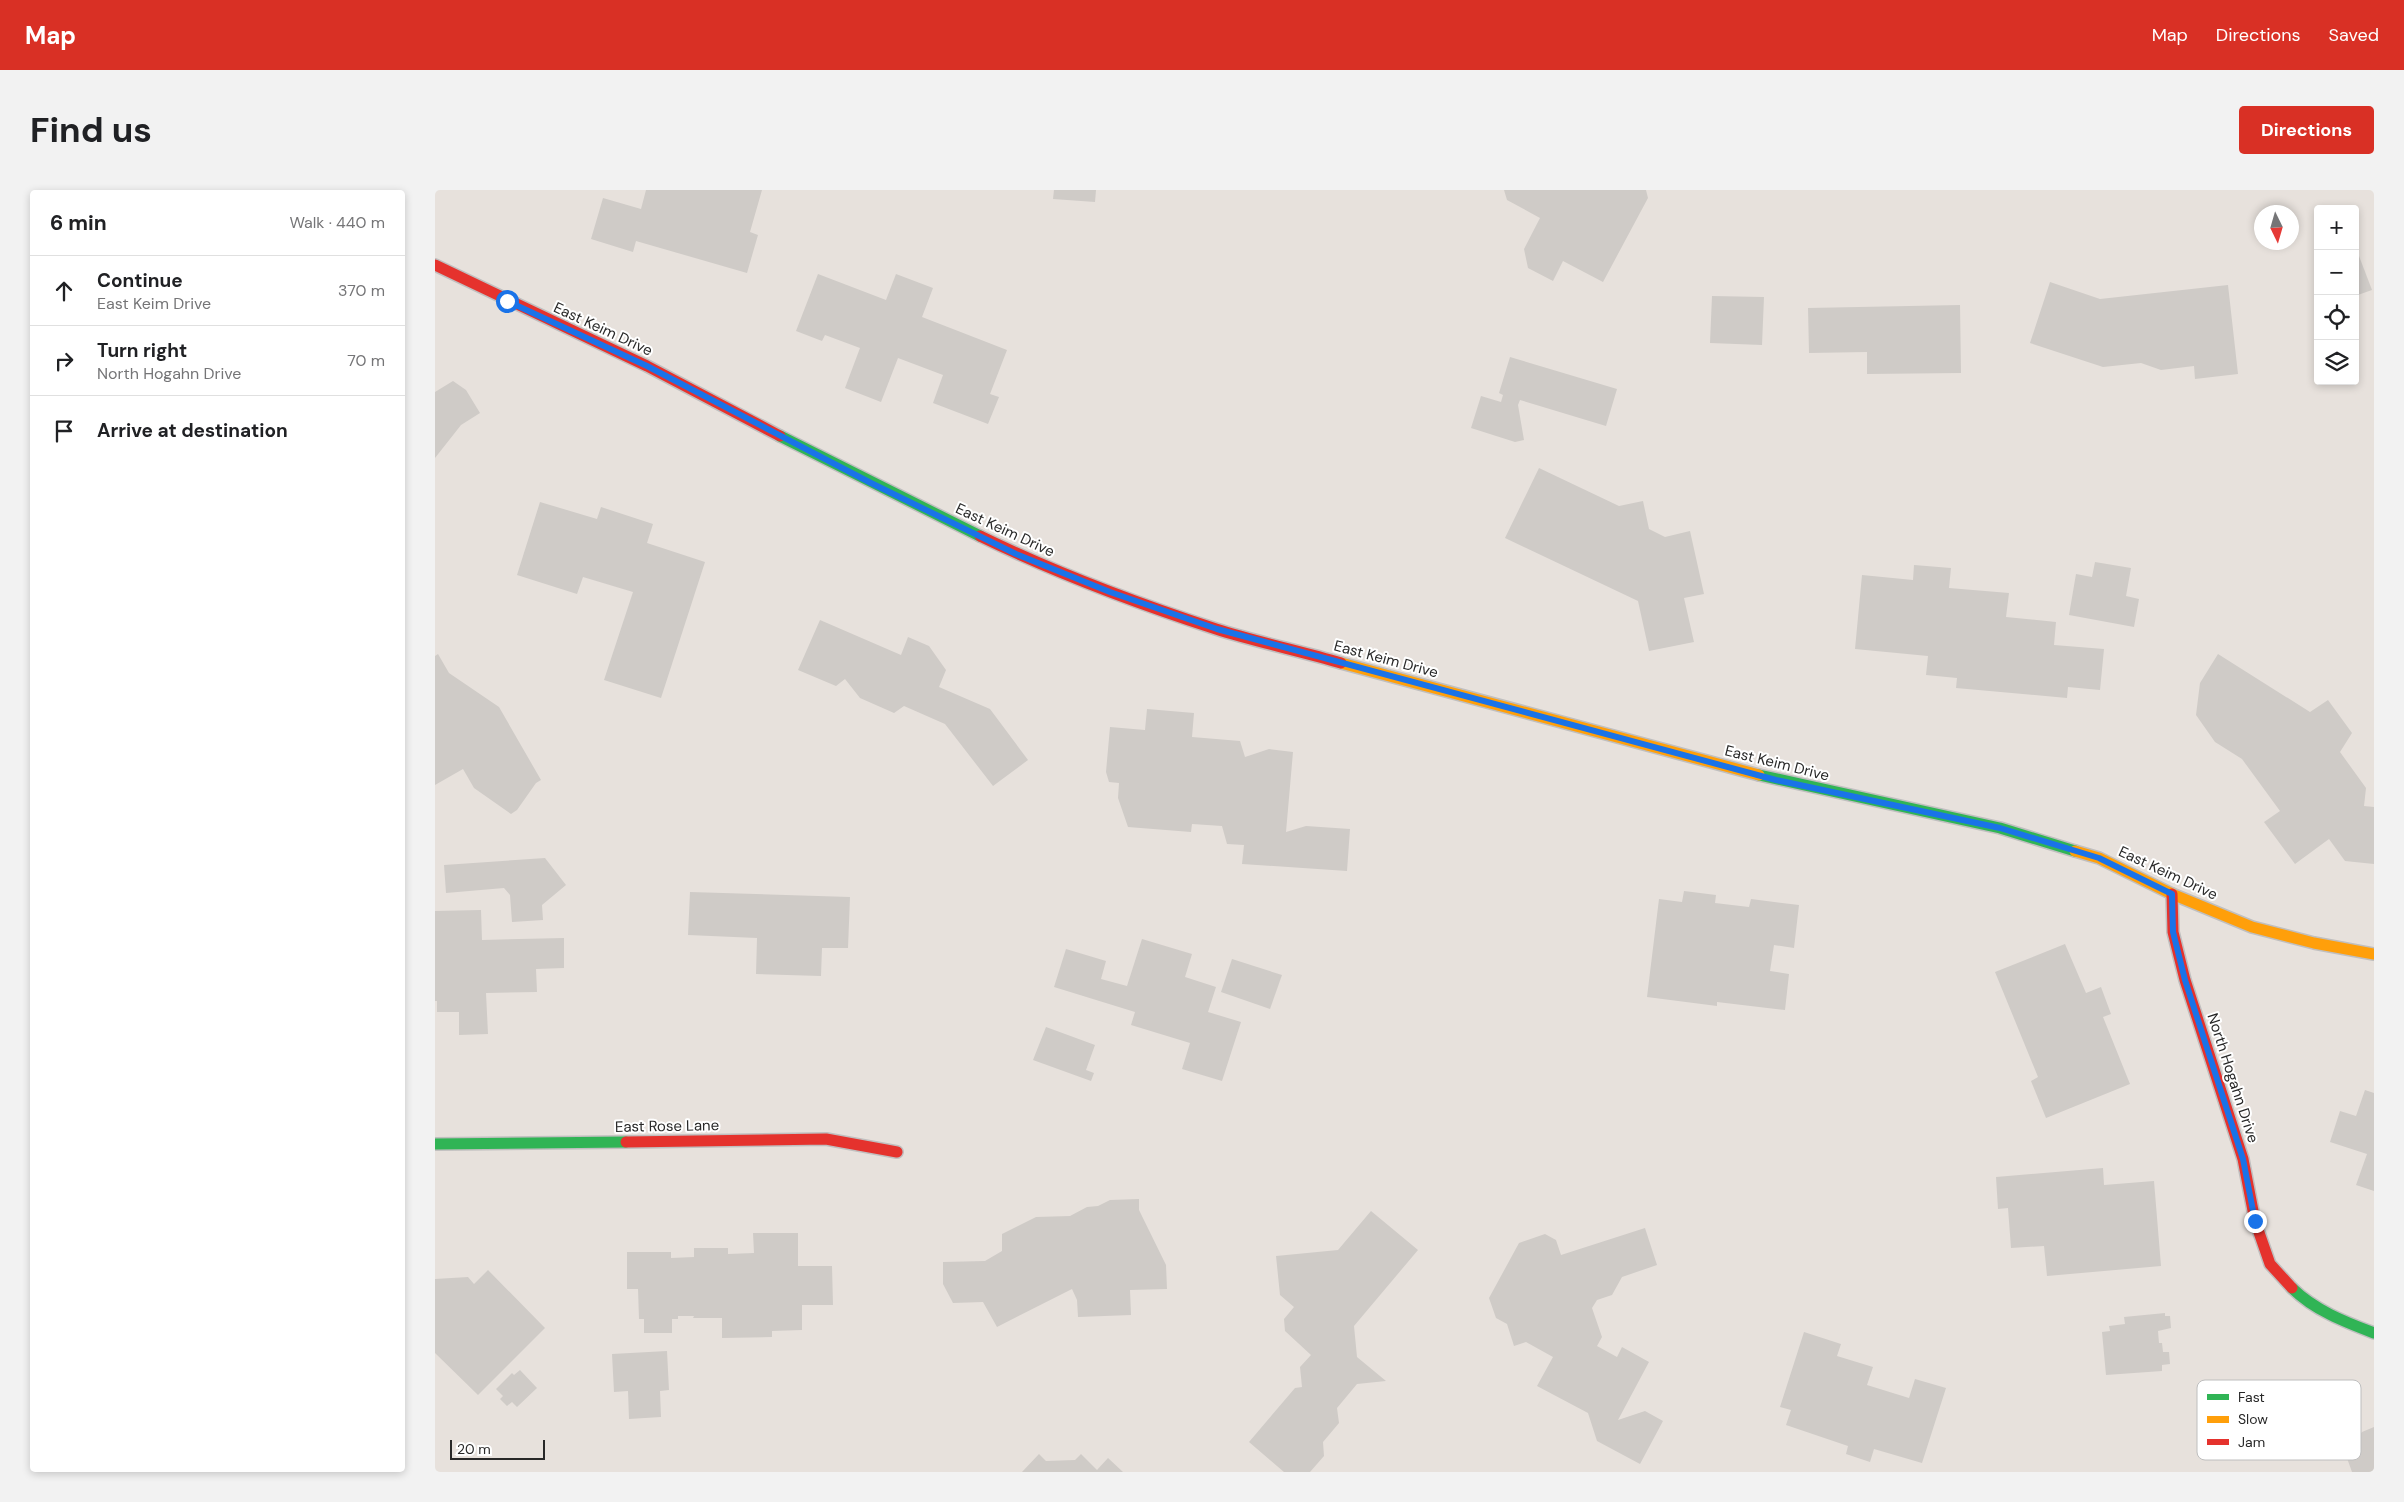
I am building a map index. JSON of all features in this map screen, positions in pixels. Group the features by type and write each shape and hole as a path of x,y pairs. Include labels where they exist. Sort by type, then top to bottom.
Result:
{"street":[{"name":"East Keim Drive","path":"435,265 647,366 871,483 1016,554 1110,592 1217,629 1776,780 2000,828 2099,858 2172,894 2252,927 2314,943 2374,954"},
{"name":"North Hogahn Drive","path":"2172,894 2173,932 2185,980 2243,1159 2255,1221 2269,1264 2304,1300 2343,1321 2374,1333"},
{"name":"East Rose Lane","path":"435,1144 826,1139 897,1152"}],"building":[{"path":"646,190 762,190 750,232 758,235 747,273 636,241 633,252 591,239 603,198 641,209"},
{"path":"1054,190 1096,190 1095,202 1053,199"},
{"path":"1504,190 1646,190 1648,198 1603,282 1563,261 1553,281 1528,268 1524,249 1540,218 1507,200"},
{"path":"2359,256 2372,290 2359,295"},
{"path":"818,274 886,300 896,274 933,288 922,317 1007,350 990,394 999,397 988,424 933,403 943,375 898,358 881,402 845,388 860,348 825,335 822,341 796,331"},
{"path":"2050,282 2100,299 2228,285 2238,374 2195,379 2194,366 2161,370 2141,363 2103,367 2030,343"},
{"path":"1712,296 1764,297 1762,345 1710,343"},
{"path":"1960,305 1961,373 1867,374 1867,352 1809,353 1808,308"},
{"path":"1510,357 1617,389 1606,426 1520,400 1518,405 1524,440 1515,442 1471,428 1481,396 1501,402 1503,395 1499,393"},
{"path":"453,381 466,390 480,413 461,425 435,458 435,392"},
{"path":"1539,468 1619,506 1643,501 1649,529 1665,537 1690,531 1704,594 1684,598 1694,642 1649,651 1638,601 1505,538"},
{"path":"540,502 597,519 601,507 653,524 647,543 705,562 661,698 604,680 633,592 583,577 577,594 517,575"},
{"path":"2095,562 2131,568 2126,596 2139,599 2134,627 2069,615 2076,574 2092,577"},
{"path":"1914,565 1951,568 1949,588 2009,593 2006,617 2056,622 2054,645 2104,649 2100,690 2068,687 2067,698 1956,688 1957,678 1926,675 1928,656 1855,649 1862,575 1913,580"},
{"path":"820,620 901,655 908,637 929,646 946,670 939,687 990,709 1028,760 993,786 945,724 904,706 894,713 860,698 845,679 836,686 798,670"},
{"path":"438,654 449,673 499,707 541,780 536,783 517,810 511,814 474,788 463,769 435,785 435,656"},
{"path":"2218,654 2310,712 2328,700 2352,733 2340,752 2366,788 2364,806 2374,807 2374,864 2345,861 2329,839 2295,864 2264,822 2280,811 2242,759 2215,742 2196,715 2200,683"},
{"path":"1147,709 1194,713 1192,737 1240,741 1245,757 1269,749 1293,752 1286,832 1306,826 1350,829 1347,871 1242,864 1244,845 1227,844 1222,826 1192,824 1191,832 1128,827 1118,798 1119,783 1109,782 1106,772 1110,727 1145,730"},
{"path":"545,858 566,885 542,905 543,920 512,922 510,895 504,888 446,893 444,865"},
{"path":"1684,891 1716,895 1715,903 1749,907 1751,899 1799,905 1794,948 1774,945 1770,971 1789,974 1785,1010 1717,1002 1717,1006 1647,997 1659,899 1682,902"},
{"path":"690,892 850,897 848,948 822,948 821,976 756,974 757,938 688,935"},
{"path":"481,910 482,940 564,938 564,968 536,969 537,992 486,993 488,1034 459,1035 459,1012 437,1012 437,1001 435,1001 435,911"},
{"path":"1142,939 1192,954 1185,977 1216,987 1208,1012 1241,1022 1222,1081 1182,1069 1190,1043 1131,1025 1135,1012 1054,987 1066,949 1106,961 1101,979 1127,986"},
{"path":"2065,944 2086,993 2101,987 2111,1014 2103,1017 2130,1084 2046,1118 2031,1081 2038,1077 1995,972"},
{"path":"1232,959 1282,975 1270,1009 1221,992"},
{"path":"1046,1027 1095,1045 1086,1070 1094,1073 1091,1081 1033,1060"},
{"path":"2365,1090 2374,1093 2374,1191 2356,1185 2367,1154 2330,1142 2340,1111 2356,1116"},
{"path":"2103,1168 2104,1185 2154,1181 2161,1266 2047,1276 2044,1246 2011,1248 2008,1208 1998,1209 1996,1177"},
{"path":"1139,1199 1139,1210 1166,1265 1167,1289 1130,1290 1131,1315 1078,1317 1077,1300 1072,1289 997,1327 983,1302 953,1303 943,1284 943,1262 985,1261 1002,1251 1002,1234 1036,1217 1070,1216 1087,1207 1098,1206 1110,1200"},
{"path":"1371,1211 1418,1250 1354,1326 1357,1357 1386,1381 1357,1384 1337,1408 1339,1423 1323,1442 1324,1456 1310,1472 1284,1472 1249,1442 1295,1388 1302,1387 1300,1367 1311,1355 1285,1331 1284,1319 1294,1307 1280,1295 1276,1256 1338,1250"},
{"path":"1645,1228 1657,1265 1622,1277 1612,1295 1597,1300 1592,1308 1602,1337 1597,1346 1617,1357 1622,1347 1649,1362 1618,1420 1645,1411 1663,1421 1640,1464 1597,1441 1588,1413 1537,1386 1553,1357 1526,1342 1514,1346 1507,1324 1496,1318 1489,1298 1519,1243 1545,1234 1556,1240 1561,1255"},
{"path":"753,1233 798,1233 798,1266 832,1266 833,1305 802,1305 802,1330 772,1331 772,1337 722,1338 722,1318 693,1318 694,1316 678,1316 678,1319 672,1319 672,1333 644,1333 644,1319 639,1319 638,1289 627,1289 627,1252 671,1252 671,1258 694,1257 694,1248 728,1248 728,1254 754,1253"},
{"path":"488,1270 545,1328 478,1395 435,1353 435,1279 468,1277 474,1284"},
{"path":"2165,1313 2165,1316 2170,1316 2171,1328 2158,1331 2159,1343 2162,1343 2163,1352 2169,1352 2170,1364 2162,1365 2162,1371 2106,1375 2102,1332 2110,1331 2109,1326 2125,1324 2124,1317"},
{"path":"1804,1332 1841,1344 1837,1356 1873,1367 1867,1385 1909,1398 1915,1379 1946,1388 1922,1463 1874,1449 1870,1462 1846,1454 1848,1446 1786,1425 1791,1410 1780,1407"},
{"path":"667,1351 669,1390 660,1391 661,1417 629,1419 628,1391 614,1392 612,1354"},
{"path":"520,1370 537,1388 517,1407 512,1402 507,1406 500,1399 503,1396 496,1389 512,1373 514,1375"},
{"path":"2374,1427 2374,1472 2352,1472 2348,1460 2361,1460 2362,1432"},
{"path":"1039,1454 1046,1461 1075,1460 1081,1454 1097,1470 1108,1458 1123,1472 1022,1472"}],"traffic: fast":[{"path":"780,436 980,536"},
{"path":"1759,775 2000,828 2075,851"},
{"path":"435,1144 626,1142"},
{"path":"2292,1288 2320,1309 2341,1320 2374,1333"}],"traffic: slow":[{"path":"1341,663 1759,775"},
{"path":"2075,851 2099,858 2172,894 2252,927 2314,943 2374,954"}],"traffic: jam":[{"path":"435,265 647,366 780,436"},
{"path":"980,536 1067,575 1156,609 1231,634 1341,663"},
{"path":"2172,894 2173,932 2185,980 2243,1159 2255,1221 2270,1264 2292,1288"},
{"path":"626,1142 826,1139 897,1152"}],"route":[{"path":"507,301 647,366 871,483 1016,554 1110,592 1217,629 1776,780 2000,828 2099,858 2172,894 2173,932 2185,980 2243,1159 2255,1221"}]}
